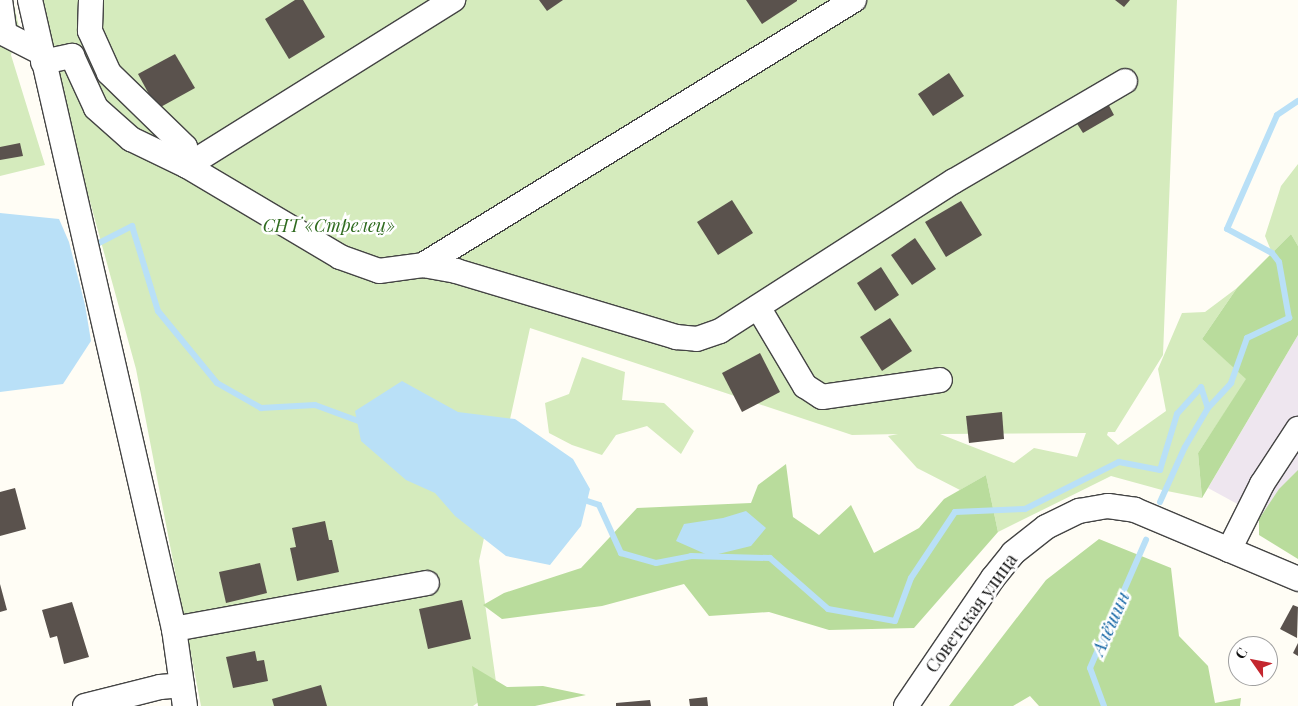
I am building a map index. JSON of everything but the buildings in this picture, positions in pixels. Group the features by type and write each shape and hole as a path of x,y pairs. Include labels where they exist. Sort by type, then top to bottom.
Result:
{"street":[{"path":"0,0 3,36 41,57 72,56 98,49"},
{"path":"30,0 41,57 174,629 184,695 160,687 85,706"},
{"path":"91,0 90,31 109,72 185,147 187,166"},
{"path":"187,166 453,0"},
{"path":"423,265 854,0"},
{"path":"72,56 96,108 131,139 187,166 340,257 379,270 423,265 456,271 676,337 697,339 712,334 758,307 954,181 1125,82"},
{"path":"758,307 805,386 822,397 940,380"},
{"path":"1298,429 1262,484 1229,550 1298,579"},
{"name":"Советская улица","path":"906,706 1012,553 1030,537 1062,518 1099,506 1135,510 1229,550"},
{"path":"174,629 427,583"}],"shaded area":[{"path":"1298,335 1298,516 1289,532 1208,488"}],"green space":[{"path":"0,0 13,0 19,27 11,55 45,165 0,176"},
{"name":"СНТ «Стрелец»","path":"42,0 1177,0 1163,355 1115,432 1108,432 1107,435 1118,445 1166,411 1158,369 1182,313 1205,312 1237,288 1202,339 1247,379 1198,453 1202,498 1162,490 1111,476 998,532 986,475 960,490 917,468 888,436 898,434 852,435 530,328 479,561 497,689 473,706 201,706 136,369 75,147","holes":["1086,433 1077,457 1034,448 1014,463 940,434"]},
{"path":"1298,164 1298,246 1291,234 1272,253 1265,236 1281,186"},
{"path":"1291,234 1298,246 1298,335 1202,498 1198,453 1246,379 1202,339 1237,288"},
{"path":"582,357 625,372 622,400 664,403 694,431 681,454 647,426 616,435 602,455 572,445 549,433 545,403 569,394"},
{"path":"786,464 793,517 819,535 851,505 874,553 919,528 944,499 986,475 998,532 914,628 829,630 769,612 709,616 684,584 602,606 502,619 483,605 504,593 581,568 637,508 751,503 758,485"},
{"path":"1298,470 1298,559 1259,535 1259,519 1279,489"},
{"path":"1099,539 1171,568 1179,636 1208,666 1215,703 1241,698 1240,706 1039,706 1030,696 1013,706 949,706 1046,580"},
{"path":"472,666 507,687 543,686 586,695 535,706 478,706"}],"water":[{"path":"0,213 59,219 69,242 85,305 91,341 63,384 0,392"},
{"path":"402,381 458,412 515,419 573,459 590,489 581,526 550,565 506,556 455,516 435,493 406,480 361,441 355,411"},
{"path":"746,511 766,528 751,546 710,556 676,541 684,524 723,518"}],"waterway":[{"path":"1160,502 1185,447 1208,408 1231,383 1247,338 1289,318 1279,262 1272,253 1227,229 1277,115 1298,101"},
{"path":"95,245 132,226 158,311 217,383 261,408 315,405 364,423"},
{"path":"581,499 599,505 621,553 656,563 691,556 770,558 828,609 895,621 911,578 955,512 1025,509 1119,462 1160,470 1177,414 1201,387 1208,408"},
{"name":"Алёшин","path":"1104,706 1090,668 1146,540"}]}
